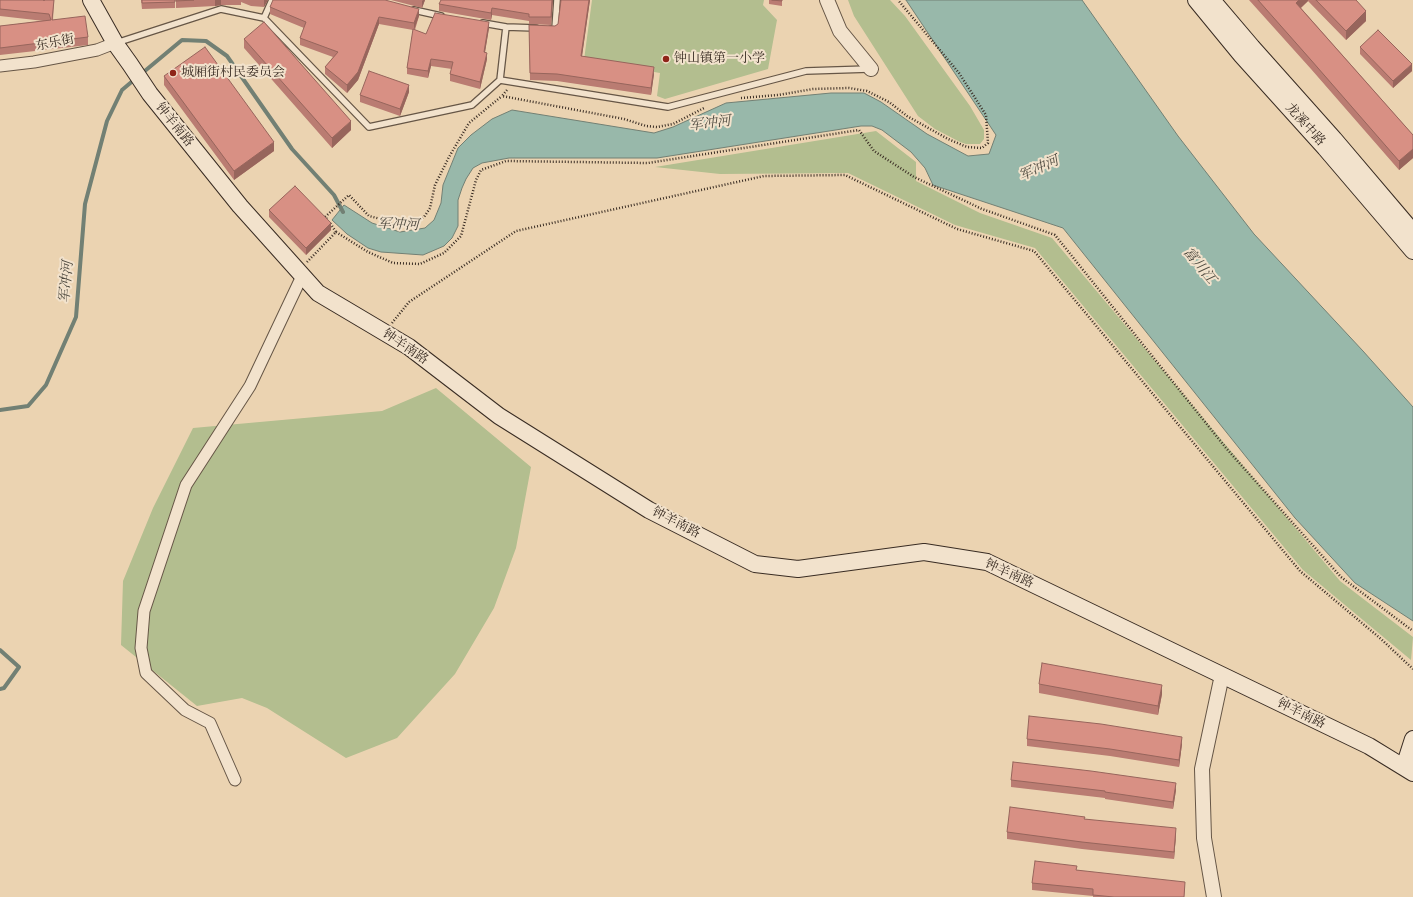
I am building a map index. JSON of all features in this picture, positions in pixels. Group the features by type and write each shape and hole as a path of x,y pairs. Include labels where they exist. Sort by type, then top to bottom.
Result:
{"main road":[{"name":"钟羊南路","path":"91,0 115,43 150,94 240,206 318,293 409,347 499,416 649,510 755,564 798,569 924,552 987,562 1369,746 1408,770"},
{"name":"龙溪中路","path":"1196,0 1242,56 1325,148 1413,251"},
{"name":"龙溪中路","path":"1212,0 1413,232"},
{"path":"1408,770 1413,738"}],"street":[{"path":"827,0 840,30 871,69"},
{"name":"东乐街","path":"0,66 34,62 97,50 115,43"},
{"path":"235,780 210,723 185,710 146,673 141,648 144,611 186,485 250,386 301,274"},
{"path":"1214,897 1204,838 1202,769 1222,675"}],"lane":[{"path":"264,18 272,0"},
{"path":"548,29 555,29 558,0"},
{"path":"115,43 221,9 264,18 368,127 472,105 500,80 506,27"},
{"path":"409,9 445,16"},
{"path":"476,22 506,27 541,28"},
{"path":"500,80 668,107 806,71 871,69"}],"path":[{"path":"740,98 778,95 813,89 849,88 867,90 889,102 907,116 948,139 966,147 982,148 988,143 986,115 959,73 898,0"},
{"path":"512,82 502,96 469,123 435,185 430,208 424,217 413,224 396,223 369,216 349,195 325,217 336,232 368,252 393,262 420,264 444,253 462,236 476,180 481,170 506,161 648,163 859,130 874,151 914,176 982,209 1055,235 1226,448 1341,577 1413,631"},
{"path":"502,96 624,119 646,126 657,127 673,124 710,106"},
{"path":"385,333 409,302 516,231 764,176 845,175 957,229 1034,251 1300,571 1381,639 1413,670"},
{"path":"301,274 336,232"}],"green space":[{"name":"钟山镇第一小学","path":"592,0 764,0 763,5 777,20 768,69 665,99 657,96 660,73 584,60"},
{"path":"848,0 890,0 905,16 970,106 984,130 984,139 980,144 966,144 960,142 935,129 918,116 854,16"},
{"path":"876,131 916,162 916,181 980,213 1052,238 1340,581 1413,637 1411,660 1303,570 1035,248 955,225 848,173 720,174 655,167"},
{"path":"436,388 531,467 516,548 494,608 455,674 397,738 346,758 267,708 242,698 197,706 121,645 123,581 153,508 193,428 382,411"}],"water":[{"name":"富川江","path":"906,0 1082,0 1178,136 1254,234 1413,407 1413,621 1355,583 1295,518 1063,228 933,185 925,168 911,152 882,130 872,126 861,126 657,158 509,158 482,163 473,168 462,188 458,200 458,226 452,238 444,246 423,255 381,252 368,248 347,234 332,220 344,205 372,223 400,232 425,228 434,220 441,203 443,185 458,148 471,135 492,119 512,110 654,133 673,127 726,103 831,93 864,93 881,102 927,134 968,156 989,154 996,135"}],"building":[{"path":"0,0 54,0 52,20 85,16 88,37 0,48 0,26 51,20 49,14 0,9"},
{"path":"142,0 175,0 175,2 142,3"},
{"path":"273,0 385,0 419,9 414,23 379,17 358,72 347,85 325,67 338,52 300,38 306,22 270,7"},
{"path":"441,0 552,0 551,17 529,17 529,14 492,8 491,13 439,4"},
{"path":"561,0 589,0 581,56 654,67 651,88 557,74 530,73 529,25 555,26 558,24"},
{"path":"1258,0 1299,0 1296,3 1413,135 1413,149 1399,161"},
{"path":"1316,0 1356,0 1366,11 1346,31"},
{"path":"435,13 489,22 484,52 487,53 480,82 450,74 453,62 431,59 428,71 407,68 413,29 426,34"},
{"path":"264,22 351,121 332,138 244,39"},
{"path":"1378,30 1412,64 1393,81 1360,47"},
{"path":"205,47 274,142 234,171 164,76"},
{"path":"369,71 409,85 400,109 360,95"},
{"path":"295,186 331,223 306,248 269,210"},
{"path":"1042,663 1162,685 1158,706 1039,684"},
{"path":"1029,716 1101,724 1182,737 1179,760 1110,749 1027,739"},
{"path":"1013,762 1176,783 1173,802 1105,791 1011,780"},
{"path":"1010,807 1085,817 1084,819 1176,828 1174,852 1007,832"},
{"path":"1035,861 1077,866 1076,870 1185,882 1184,897 1114,897 1093,895 1093,889 1032,883"}],"waterway":[{"name":"军冲河","path":"140,75 182,40 206,41 227,56 292,149 334,195 343,212"},
{"name":"军冲河","path":"0,410 28,406 46,385 76,317 85,204 107,121 122,90 135,79"},
{"name":"军冲河","path":"0,650 19,667 4,688 0,689"}],"place":[{"name":"钟山镇第一小学","path":"666,59"},
{"name":"城厢街村民委员会","path":"173,73"}]}
